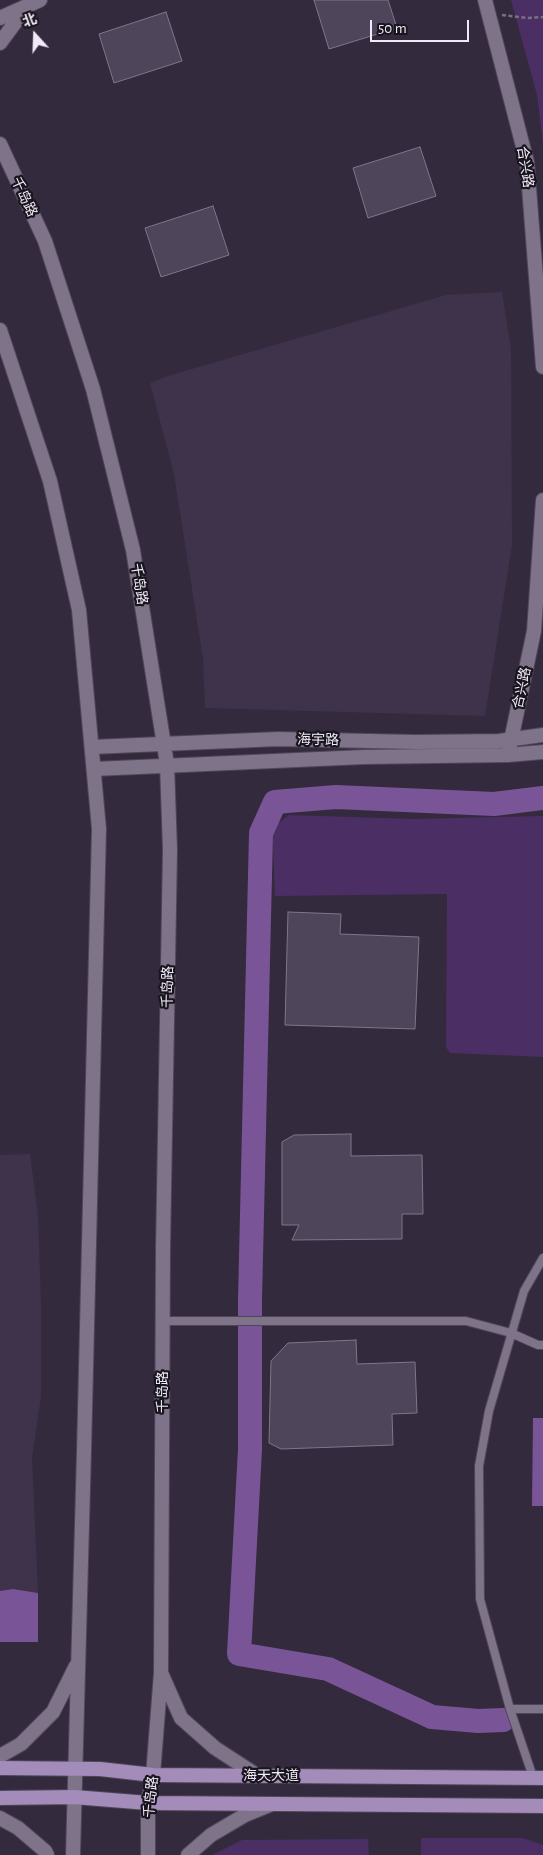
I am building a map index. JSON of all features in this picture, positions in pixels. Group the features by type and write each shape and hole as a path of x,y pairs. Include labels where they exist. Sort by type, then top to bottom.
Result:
{"main road":[{"name":"海天大道","path":"0,1768 100,1769 153,1775 538,1778"},
{"name":"海天大道","path":"0,1798 74,1797 148,1803 543,1806"}],"street":[{"name":"合兴路","path":"485,0 527,162 543,368"},
{"path":"0,18 34,3"},
{"path":"0,44 34,3"},
{"name":"千岛路","path":"0,144 44,241 94,389 134,550 167,764 170,850 163,1321 161,1673 153,1775 148,1803 148,1855"},
{"path":"0,330 50,481 79,610 99,828 72,1855"},
{"name":"合兴路","path":"508,755 534,631 543,500"},
{"name":"海宇路","path":"92,747 278,739 416,742 512,739 543,735"},
{"name":"海宇路","path":"94,769 167,764 364,757 508,755 543,752"},
{"path":"0,1756 22,1744 53,1712 78,1663"},
{"path":"161,1673 181,1718 215,1748 258,1776"},
{"path":"188,1855 211,1835 245,1815 272,1804"},
{"path":"0,1818 18,1828 45,1850 47,1855"}],"lane":[{"path":"538,1778 510,1709 480,1599 480,1466 489,1411 524,1291 543,1258"},
{"path":"163,1321 466,1321 512,1333 538,1345 543,1345"},
{"path":"510,1709 543,1709"}],"path":[{"path":"489,15 515,15 528,18 543,17"}],"shaded area":[{"path":"511,0 543,0 543,144 537,95"},
{"path":"502,292 511,349 512,545 485,716 205,708 203,659 174,474 150,383 168,376 446,295"},
{"path":"289,815 413,819 543,816 543,1057 450,1053 446,1047 447,894 275,896 272,828"},
{"path":"30,1154 38,1215 41,1305 41,1396 32,1457 38,1593 13,1589 0,1591 0,1155"},
{"path":"533,1418 543,1418 543,1506 532,1506"},
{"path":"13,1589 38,1593 38,1642 0,1642 0,1591"},
{"path":"421,1838 523,1838 543,1845 543,1855 421,1855"},
{"path":"368,1839 369,1855 212,1855 242,1840"}],"building":[{"path":"314,0 388,0 397,28 329,49"},
{"path":"166,12 182,61 114,83 99,34"},
{"path":"420,147 436,196 368,218 353,168"},
{"path":"213,206 229,255 161,277 145,228"},
{"path":"288,912 341,914 340,934 419,937 415,1029 285,1025"},
{"path":"351,1134 351,1156 422,1155 423,1214 402,1214 402,1239 292,1240 299,1225 282,1225 282,1142 294,1135"},
{"path":"356,1340 357,1364 415,1362 417,1413 392,1414 393,1445 281,1449 269,1443 271,1361 288,1343"}],"waterway":[{"path":"503,1720 478,1721 432,1717 328,1669 239,1654 250,1449 250,1299 261,833 275,802 336,797 494,804 543,798"}]}
